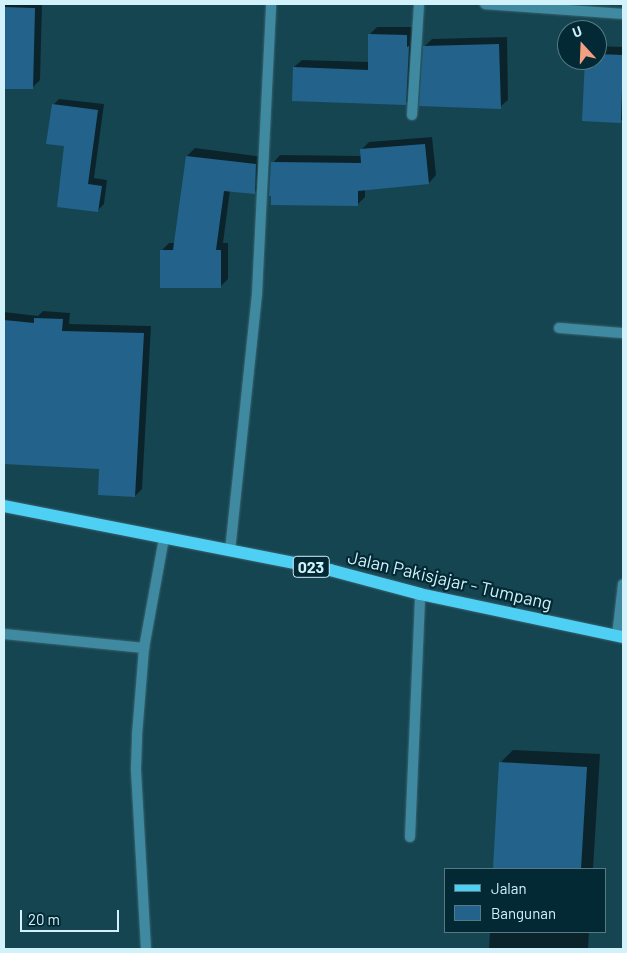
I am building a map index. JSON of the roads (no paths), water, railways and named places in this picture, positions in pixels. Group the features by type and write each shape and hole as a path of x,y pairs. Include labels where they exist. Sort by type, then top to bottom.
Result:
{"main road":[{"name":"Jalan Pakisjajar - Tumpang","path":"4,506 330,570 420,594 620,636"}],"street":[{"path":"230,551 257,294 271,4"},
{"path":"412,115 419,4"},
{"path":"485,4 623,14"},
{"path":"559,328 623,333"},
{"path":"146,949 136,768 144,648 164,538"},
{"path":"620,636 623,584"},
{"path":"410,837 420,594"},
{"path":"4,634 144,648"}]}
